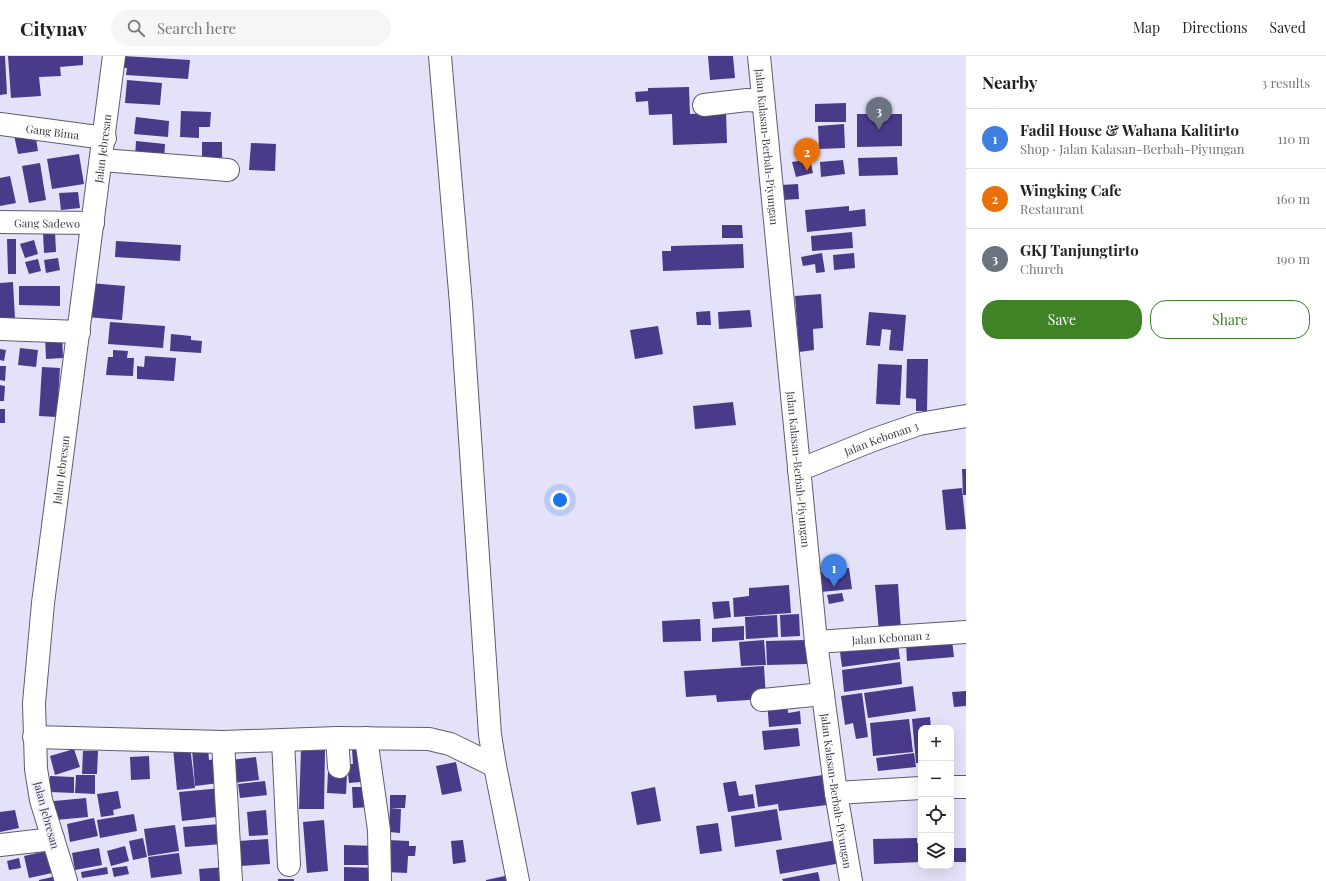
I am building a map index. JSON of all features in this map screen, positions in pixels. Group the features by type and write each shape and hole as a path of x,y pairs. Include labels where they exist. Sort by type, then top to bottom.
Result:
{"street":[{"name":"Jalan Jebresan","path":"66,881 41,800 36,769 34,703 43,603 105,138 114,56"},
{"path":"440,56 461,304 487,701 494,766 518,881"},
{"name":"Jalan Kalasan-Berbah-Piyungan","path":"758,56 816,642 836,793 851,881"},
{"path":"704,105 763,101"},
{"name":"Gang Bima","path":"0,124 105,138"},
{"path":"102,160 228,170"},
{"name":"Gang Sadewo","path":"0,222 93,223"},
{"path":"0,329 79,332"},
{"name":"Jalan Kebonan 3","path":"799,470 873,440 919,424 966,416"},
{"name":"Jalan Kebonan 2","path":"816,642 966,632"},
{"path":"762,700 823,694"},
{"path":"34,737 223,742 337,738 429,739 450,744 494,766"},
{"path":"337,738 339,767"},
{"path":"366,738 379,830 380,881"},
{"path":"283,740 289,864"},
{"path":"223,742 231,881"},
{"path":"954,787 966,787"},
{"path":"836,793 918,788"},
{"path":"0,845 53,839"}],"building":[{"path":"0,56 5,56 7,94 0,95"},
{"path":"8,56 83,56 83,65 60,67 61,76 39,77 41,96 11,98"},
{"path":"123,56 190,60 188,79 126,75 127,68 122,68"},
{"path":"708,56 733,56 735,78 710,80"},
{"path":"127,80 162,83 160,105 125,103"},
{"path":"689,87 690,114 726,112 727,143 673,145 672,114 649,115 648,101 636,102 635,92 648,91 648,88"},
{"path":"846,103 846,122 815,122 815,104"},
{"path":"181,111 211,112 210,127 199,127 199,138 180,137"},
{"path":"857,114 902,114 902,146 857,147"},
{"path":"136,117 169,121 168,137 134,134"},
{"path":"844,124 845,148 819,149 818,126"},
{"path":"35,132 38,151 18,154 14,135"},
{"path":"136,141 165,144 164,160 135,157"},
{"path":"202,142 222,142 222,164 202,164"},
{"path":"251,143 276,144 275,171 249,170"},
{"path":"79,154 84,184 52,189 47,159"},
{"path":"897,157 898,175 859,176 858,158"},
{"path":"810,159 813,173 796,177 792,162"},
{"path":"843,160 845,174 821,177 820,162"},
{"path":"40,163 46,200 29,203 22,166"},
{"path":"10,176 16,203 0,206 0,178"},
{"path":"798,184 799,199 782,200 781,185"},
{"path":"78,192 80,208 61,210 59,193"},
{"path":"849,206 849,211 865,209 866,226 807,232 805,210"},
{"path":"722,225 742,225 743,238 722,238"},
{"path":"55,232 56,252 44,253 43,233"},
{"path":"852,232 853,248 812,251 811,236"},
{"path":"7,239 16,239 16,274 8,274"},
{"path":"34,240 38,254 25,258 20,244"},
{"path":"116,241 181,245 180,261 115,257"},
{"path":"743,244 744,268 663,271 662,251 671,251 671,246"},
{"path":"822,253 825,272 816,273 815,264 803,266 801,257"},
{"path":"854,253 855,268 834,270 833,255"},
{"path":"58,258 60,270 46,273 44,260"},
{"path":"38,259 41,271 29,274 25,262"},
{"path":"13,282 15,319 0,320 0,283"},
{"path":"90,283 125,286 122,320 87,317"},
{"path":"19,286 60,286 60,306 19,305"},
{"path":"821,294 823,328 813,329 814,350 799,352 795,296"},
{"path":"750,310 752,327 719,329 718,312"},
{"path":"710,311 711,325 697,325 696,312"},
{"path":"869,312 906,315 903,351 889,350 891,330 882,329 880,346 866,345"},
{"path":"110,322 165,326 163,348 108,344"},
{"path":"658,326 663,354 635,359 630,330"},
{"path":"62,334 63,358 46,359 45,335"},
{"path":"171,334 191,336 191,340 202,341 201,353 170,351"},
{"path":"20,348 38,350 36,367 18,365"},
{"path":"0,349 6,350 4,361 0,360"},
{"path":"113,350 128,351 127,358 134,358 133,376 106,375 108,357 113,357"},
{"path":"145,356 176,358 174,381 137,379 137,366 144,367"},
{"path":"907,359 928,359 927,411 916,411 916,399 906,398"},
{"path":"878,364 902,365 900,405 876,404"},
{"path":"0,366 6,366 5,381 0,380"},
{"path":"42,367 60,368 57,417 39,416"},
{"path":"0,385 5,386 4,401 0,401"},
{"path":"733,402 736,425 695,429 693,406"},
{"path":"0,409 5,409 5,423 0,423"},
{"path":"962,469 966,469 966,495 963,495"},
{"path":"962,488 966,529 946,530 942,490"},
{"path":"849,568 852,589 820,592 817,572"},
{"path":"898,584 901,630 879,632 875,585"},
{"path":"789,585 791,613 734,617 733,598 749,596 749,588"},
{"path":"842,593 844,601 829,604 827,595"},
{"path":"729,601 731,617 714,619 712,602"},
{"path":"799,614 800,636 781,637 780,615"},
{"path":"777,615 778,637 746,639 745,617"},
{"path":"700,619 701,641 663,642 662,621"},
{"path":"744,626 744,640 712,642 712,628"},
{"path":"897,637 900,659 842,667 839,644"},
{"path":"764,640 766,665 741,666 739,642"},
{"path":"807,640 808,664 767,665 766,641"},
{"path":"952,640 954,657 907,661 906,644"},
{"path":"900,662 902,684 844,692 842,670"},
{"path":"764,666 766,699 717,702 716,695 686,697 684,671"},
{"path":"913,686 916,711 868,718 864,693"},
{"path":"966,691 966,706 954,707 952,692"},
{"path":"862,693 868,737 856,739 853,723 845,725 841,696"},
{"path":"787,698 788,713 800,711 801,724 769,727 767,700"},
{"path":"930,717 931,725 918,725 918,763 916,763 912,719"},
{"path":"909,719 913,752 873,756 870,723"},
{"path":"798,728 800,746 764,750 762,731"},
{"path":"190,746 195,788 177,790 173,748"},
{"path":"367,747 371,781 349,783 347,764 353,764 352,749"},
{"path":"208,748 209,760 216,759 219,783 195,786 192,749"},
{"path":"74,749 80,767 55,775 50,756"},
{"path":"301,749 325,749 324,809 299,809"},
{"path":"83,751 98,751 97,774 82,774"},
{"path":"914,753 916,767 878,771 876,758"},
{"path":"149,756 150,779 131,780 130,757"},
{"path":"256,757 259,780 233,783 231,760"},
{"path":"456,762 462,791 442,795 436,766"},
{"path":"328,772 347,773 346,794 327,793"},
{"path":"76,775 95,775 95,794 75,793"},
{"path":"823,775 827,805 779,811 778,804 758,807 755,785"},
{"path":"50,776 74,777 74,793 50,792"},
{"path":"265,781 267,795 240,798 238,784"},
{"path":"736,781 739,796 753,794 755,808 728,812 723,783"},
{"path":"352,787 365,787 372,807 353,808"},
{"path":"655,787 661,821 637,825 631,792"},
{"path":"222,788 225,816 182,821 179,792"},
{"path":"118,791 121,808 113,810 114,815 101,817 97,794"},
{"path":"390,795 406,795 405,808 390,808"},
{"path":"86,798 88,817 56,820 54,801"},
{"path":"390,808 401,809 400,833 389,832"},
{"path":"777,809 782,840 735,847 731,816"},
{"path":"15,810 19,828 0,832 0,812"},
{"path":"266,810 268,835 249,836 247,812"},
{"path":"134,814 137,831 100,838 97,820"},
{"path":"94,818 98,836 70,842 67,824"},
{"path":"324,820 328,871 307,873 303,822"},
{"path":"718,823 722,851 700,854 696,826"},
{"path":"220,824 222,844 185,847 183,827"},
{"path":"175,825 179,851 148,856 144,829"},
{"path":"143,838 147,857 133,860 129,841"},
{"path":"917,838 918,862 874,864 873,839"},
{"path":"268,839 270,864 240,866 239,841"},
{"path":"388,840 409,841 409,846 416,846 415,856 408,856 407,873 386,872"},
{"path":"463,840 466,862 453,864 451,841"},
{"path":"837,840 841,863 780,874 776,850"},
{"path":"344,845 378,846 378,865 344,865"},
{"path":"125,846 129,861 111,866 107,851"},
{"path":"99,848 102,865 75,870 72,853"},
{"path":"954,848 966,848 966,862 954,862"},
{"path":"47,851 52,873 29,878 24,856"},
{"path":"179,853 182,874 151,878 148,857"},
{"path":"19,858 21,868 9,870 7,861"},
{"path":"127,866 129,874 114,877 112,868"},
{"path":"107,867 108,874 82,878 81,872"},
{"path":"226,867 228,881 200,881 199,869"},
{"path":"344,867 378,868 378,881 344,881"},
{"path":"818,872 820,881 783,881 782,879"},
{"path":"510,875 511,881 486,881 486,880"},
{"path":"57,876 58,881 39,881 39,880"},
{"path":"278,879 294,879 294,881 278,881"}],"place":[{"name":"GKJ Tanjungtirto","path":"879,130"},
{"name":"Wingking Cafe","path":"807,171"},
{"name":"Fadil House & Wahana Kalitirto","path":"834,587"}]}
